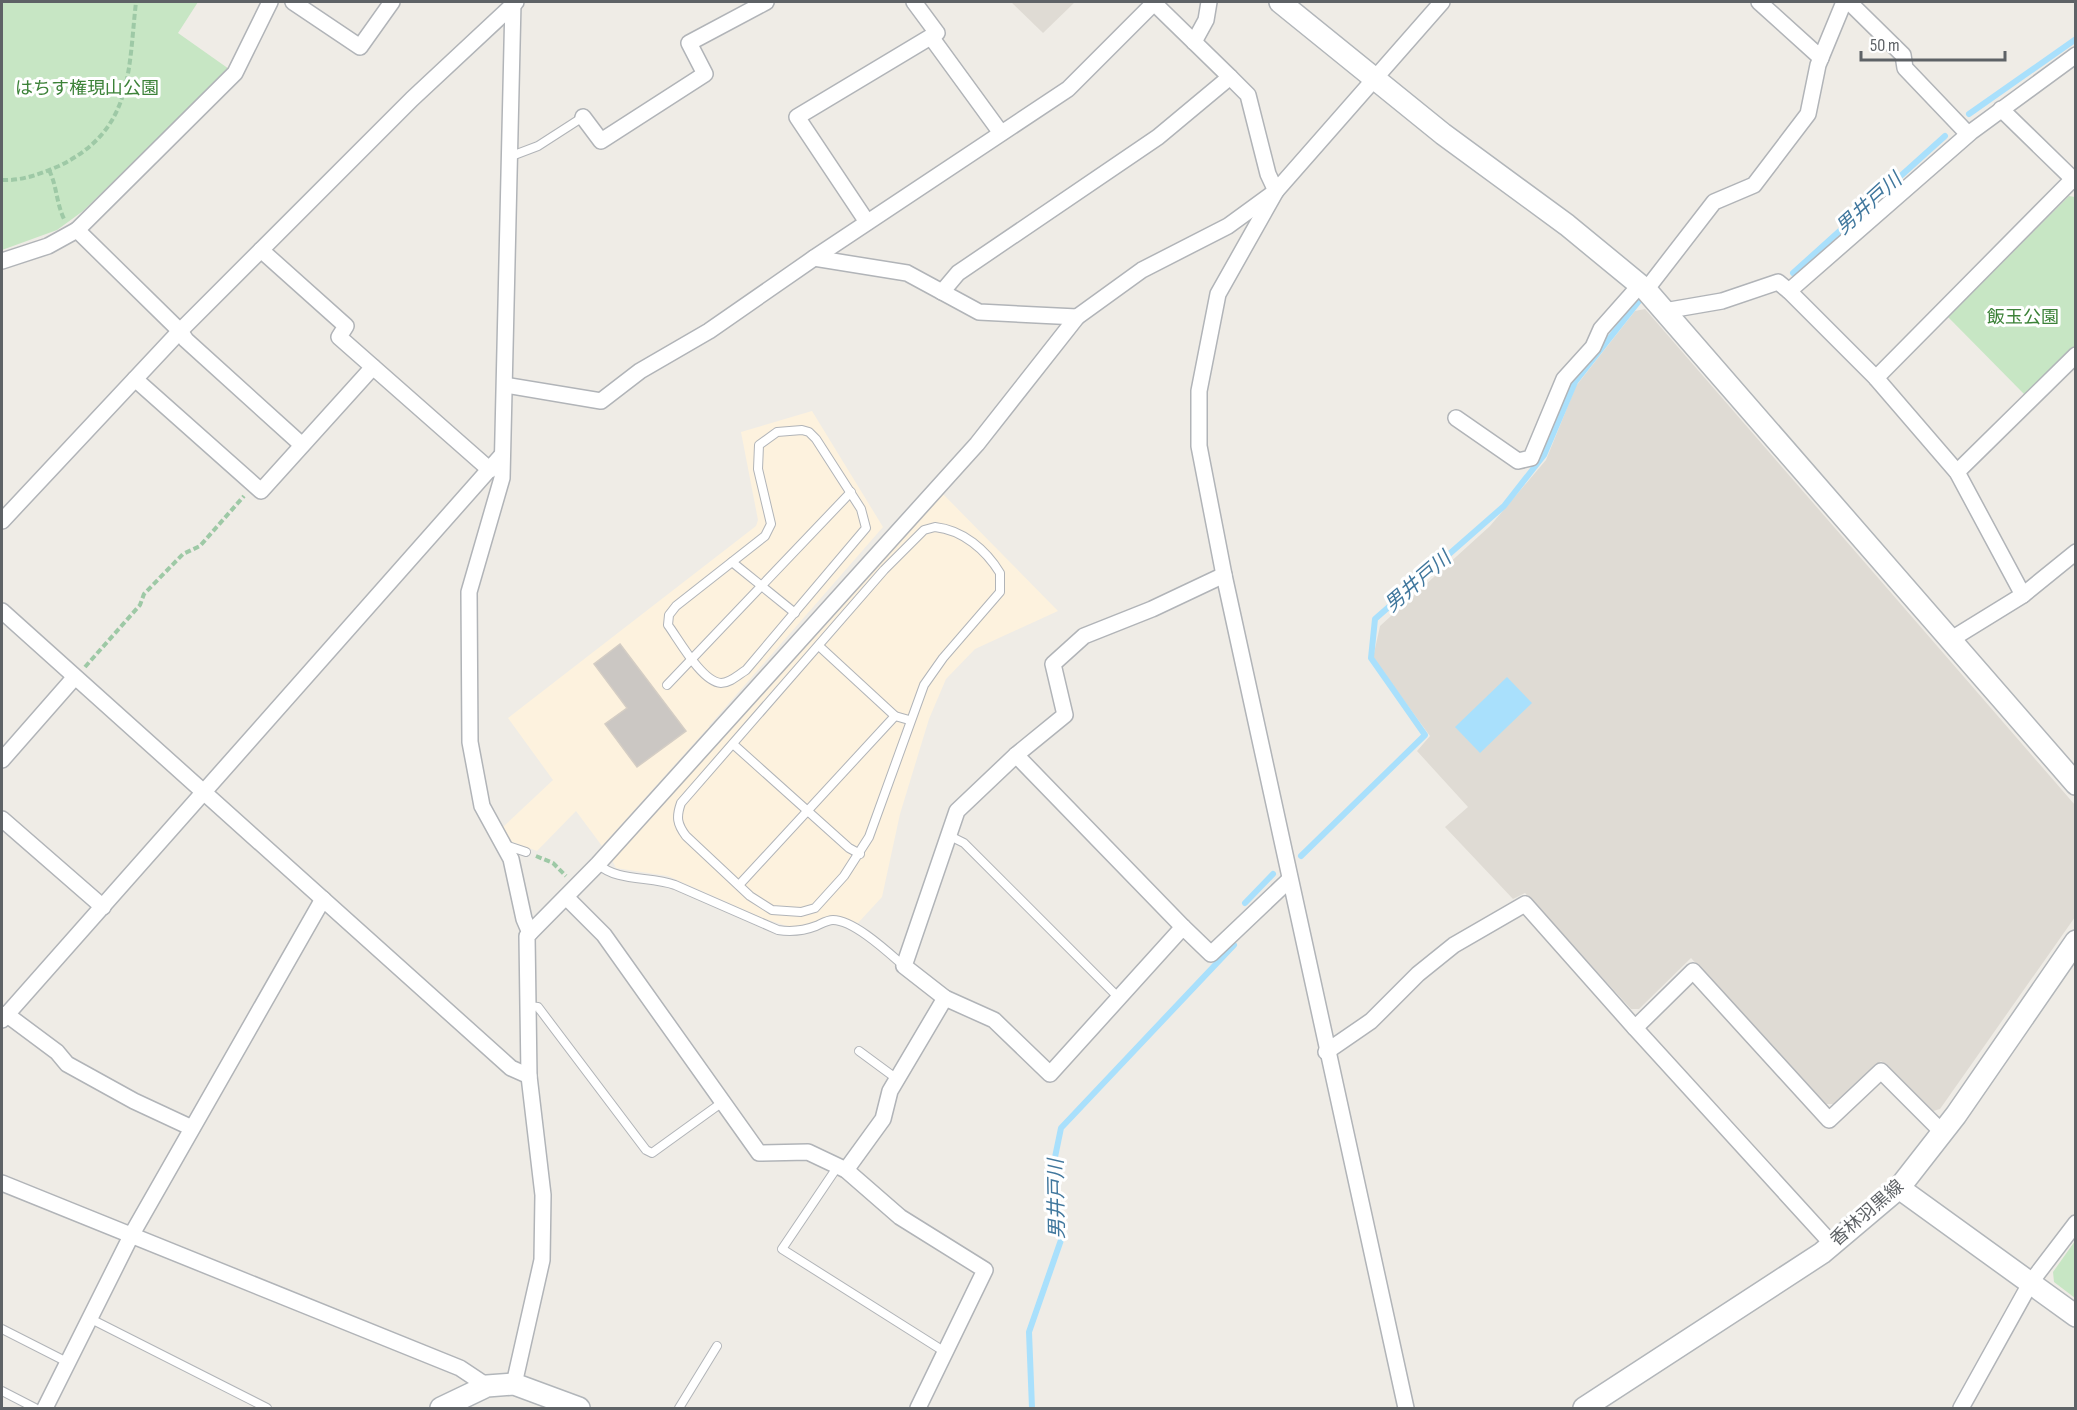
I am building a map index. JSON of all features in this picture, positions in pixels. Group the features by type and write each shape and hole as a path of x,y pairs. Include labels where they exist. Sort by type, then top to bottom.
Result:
{"street":[{"path":"2,261 48,246 74,231 235,73 270,2"},
{"path":"293,2 360,47 392,2"},
{"path":"514,2 502,478 469,592 470,742 482,806 506,845 524,919 530,933"},
{"path":"2,521 180,331 411,99 514,2"},
{"path":"583,117 601,141 705,74 689,43 766,2"},
{"path":"867,222 797,117 937,33 914,2"},
{"path":"1194,42 1206,20 1209,2"},
{"path":"1280,2 1443,134 1567,225 1643,287 2076,784"},
{"path":"1406,1408 1326,1052 1224,574 1199,446 1199,391 1218,294 1276,191 1442,2"},
{"path":"1759,2 1821,58"},
{"path":"1456,418 1518,461 1531,458 1564,379 1593,347 1600,329 1643,287 1714,202 1754,185 1808,114 1821,58 1844,2"},
{"path":"1850,2 1903,55 1905,68 1968,134"},
{"path":"505,385 601,401 640,371 709,331 867,222 1068,89 1154,3 1248,95 1268,174 1276,191"},
{"path":"930,36 1001,133"},
{"path":"1789,291 1968,134 2076,55"},
{"path":"942,292 958,273 1158,137 1230,77"},
{"path":"1876,378 2074,181 2001,110"},
{"path":"514,1384 542,1260 543,1195 529,1076 526,945 530,933 568,889 598,864 977,444 1077,317 1142,270 1228,225 1276,191"},
{"path":"74,231 180,331 186,340 302,445"},
{"path":"261,250 346,326 339,337 490,470"},
{"path":"814,258 907,273 979,312 1077,317"},
{"path":"1664,311 1722,301 1778,282 1876,378 1957,472 2024,594"},
{"path":"1957,472 2076,355"},
{"path":"135,379 261,490 373,367"},
{"path":"192,1128 134,1101 67,1064 57,1052 5,1010 103,907 502,455"},
{"path":"1950,640 2024,594 2076,552"},
{"path":"1183,927 1050,1074 994,1020 945,998 904,966 957,811 1016,755 1065,715 1053,664 1084,636 1152,609 1224,574"},
{"path":"2,611 74,678 512,1068 529,1076"},
{"path":"2,760 74,678"},
{"path":"1016,755 1211,954 1289,880"},
{"path":"2,819 103,907"},
{"path":"568,889 724,1101 759,1153 808,1152 842,1168 900,1217 985,1270 918,1408"},
{"path":"45,1408 92,1319 132,1234 323,899"},
{"path":"1326,1052 1371,1021 1418,974 1454,945 1525,904 1832,1244"},
{"name":"香林羽黒線","path":"1593,1406 1822,1253 1899,1188 1942,1132 2076,941"},
{"path":"1635,1028 1693,971 1828,1120 1881,1071 1942,1132"},
{"path":"842,1168 883,1119 897,1079 945,998"},
{"path":"2,1183 460,1368 487,1386"},
{"path":"1899,1188 2076,1316"},
{"path":"1961,1408 2031,1282 2076,1223"},
{"path":"441,1408 487,1386 514,1384 579,1408"}],"lane":[{"path":"509,157 538,146 583,117"},
{"path":"777,432 809,432 851,492 866,520 866,528 746,670 729,681 720,683 710,680 668,625 669,615 676,606 732,562 765,536 771,524 757,455 759,445 777,432"},
{"path":"667,685 851,492"},
{"path":"935,527 949,528 971,542 1000,573 1000,592 930,674 909,720 869,837 860,854 815,908 801,912 772,910 739,885 686,836 679,826 676,815 681,803 819,646 884,570 924,530 935,527"},
{"path":"732,562 795,613"},
{"path":"819,646 895,716 909,720"},
{"path":"739,885 895,716"},
{"path":"733,744 849,848 860,854"},
{"path":"950,836 964,843 1118,997"},
{"path":"506,845 526,852"},
{"path":"598,864 608,873 657,879 675,885 778,930 790,932 834,920 843,922 856,929 904,966"},
{"path":"528,1006 538,1007 646,1150 652,1153 724,1101"},
{"path":"859,1051 897,1079"},
{"path":"842,1168 782,1249 945,1352"},
{"path":"92,1319 267,1408"},
{"path":"2,1329 69,1363"},
{"path":"679,1408 717,1346"},
{"path":"2,1391 35,1408"}],"path":[{"path":"2,180 18,181 49,170 82,154 110,125 126,91 136,2"},
{"path":"49,170 56,184 56,203 74,231"},
{"path":"74,678 140,605 144,594 183,554 200,546 254,484"},
{"path":"526,852 553,863 568,889"}],"shaded area":[{"path":"1011,2 1075,2 1043,33"},
{"path":"1645,309 2075,805 2075,917 1940,1109 1933,1111 1881,1061 1835,1104 1826,1104 1691,958 1639,1009 1631,1009 1525,893 1513,899 1445,827 1468,807 1417,751 1430,736 1373,658 1380,626 1490,526 1546,460 1576,386 1635,311"},
{"path":"812,411 883,527 709,726 720,737 942,493 1058,611 975,649 946,679 929,719 900,814 882,897 858,923 834,916 809,925 790,927 765,919 668,876 616,868 612,860 717,741 706,730 602,846 576,811 537,851 510,841 502,828 553,780 508,718 756,526 758,520 741,432"}],"green space":[{"name":"はちす権現山公園","path":"2,2 198,2 178,33 229,69 83,211 57,230 2,250"},
{"name":"飯玉公園","path":"2069,196 2075,197 2075,346 2026,396 1948,317"},
{"path":"2075,1241 2075,1298 2054,1282 2053,1272"}],"water":[{"path":"1507,677 1532,703 1480,753 1455,727"}],"building":[{"path":"620,644 686,731 637,767 605,724 627,708 594,664"}],"waterway":[{"name":"男井戸川","path":"1969,114 2076,39"},
{"name":"男井戸川","path":"1793,273 1945,136"},
{"name":"男井戸川","path":"1301,856 1425,735 1371,658 1375,619 1504,506 1544,455 1575,382 1639,301"},
{"name":"男井戸川","path":"1245,903 1273,874"},
{"name":"男井戸川","path":"1032,1408 1029,1332 1061,1240 1054,1162 1061,1128 1234,945"}]}
